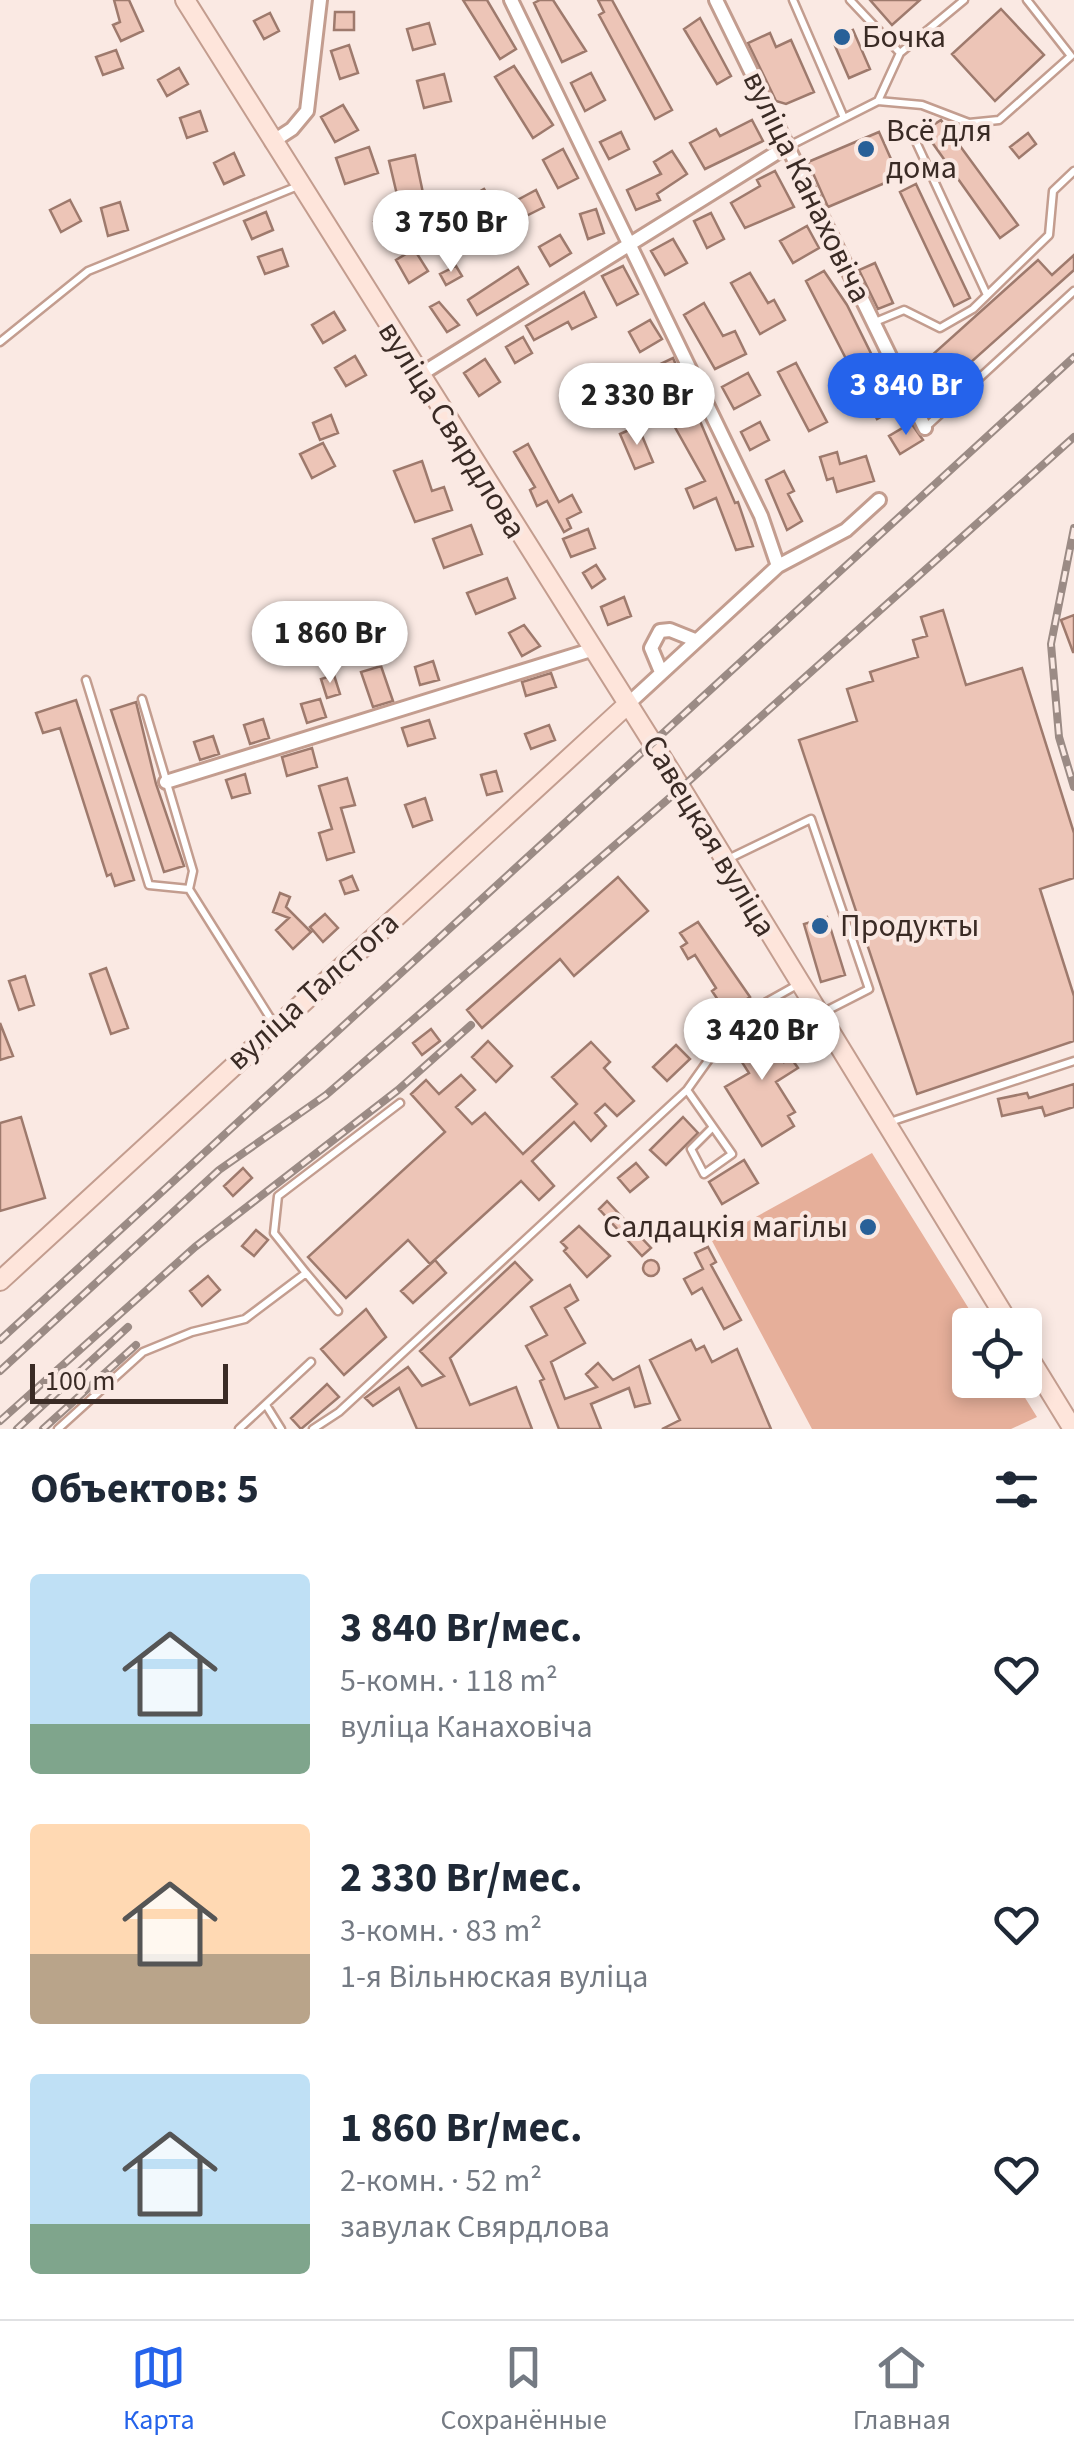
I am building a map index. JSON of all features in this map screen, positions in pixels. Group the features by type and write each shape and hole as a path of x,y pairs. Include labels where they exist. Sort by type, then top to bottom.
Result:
{"main road":[{"name":"вуліца Свярдлова","path":"185,0 590,650 628,704"},
{"name":"Савецкая вуліца","path":"628,704 1000,1308"},
{"name":"вуліца Талстога","path":"0,1281 628,704"},
{"path":"1042,1379 1073,1429"}],"street":[{"path":"272,142 292,129 307,111 320,0"},
{"path":"511,0 761,516 778,566"},
{"name":"вуліца Канаховіча","path":"716,0 925,428"},
{"path":"418,376 629,241 786,147"},
{"path":"628,704 778,566 846,530 879,500"},
{"path":"661,672 651,648 660,631 670,630 696,640"},
{"path":"166,782 590,650"}],"lane":[{"path":"793,0 844,118"},
{"path":"850,0 900,53"},
{"path":"878,101 900,53 964,0"},
{"path":"786,147 878,101 922,105 970,123 999,120 1071,56 1027,0"},
{"path":"917,144 988,295"},
{"path":"874,323 904,310 940,328 988,295 1049,235 1053,192 1074,171"},
{"path":"0,342 88,271 299,185"},
{"path":"925,428 1074,291"},
{"path":"86,680 149,885 188,889"},
{"path":"142,699 193,872 188,889 275,1025"},
{"path":"724,860 811,818 869,989 818,1014"},
{"path":"314,1429 338,1412 686,1090 717,1048 722,1027 798,984"},
{"path":"888,1123 1074,1061"},
{"path":"686,1090 732,1154 704,1174 690,1149 713,1128"},
{"path":"338,1312 274,1233 278,1196 400,1103"},
{"path":"58,1429 143,1352 192,1332 245,1319 306,1274"},
{"path":"239,1429 312,1362"},
{"path":"266,1404 281,1429"}],"shaded area":[{"path":"872,1153 968,1308 952,1308 952,1398 1025,1398 1037,1417 1011,1429 812,1429 712,1241"}],"building":[{"path":"114,0 129,0 143,31 121,41 113,25 120,22"},
{"path":"463,0 487,0 516,49 500,59"},
{"path":"553,0 586,51 562,62 534,3"},
{"path":"598,0 612,0 672,110 655,119 599,15 604,12"},
{"path":"870,0 920,0 892,25"},
{"path":"1001,9 1044,55 995,101 952,54"},
{"path":"335,12 354,12 354,30 334,30"},
{"path":"270,13 279,31 264,39 254,21"},
{"path":"700,18 731,76 717,84 684,29"},
{"path":"429,23 435,44 413,50 407,29"},
{"path":"853,30 870,69 849,78 832,39"},
{"path":"770,33 776,47 791,40 814,92 786,104 776,101 748,43"},
{"path":"349,45 358,73 340,79 331,51"},
{"path":"116,50 123,68 103,75 96,57"},
{"path":"514,66 553,125 533,138 495,77"},
{"path":"179,68 188,84 167,96 158,80"},
{"path":"591,73 605,100 585,111 571,83"},
{"path":"444,74 451,101 424,108 417,81"},
{"path":"343,105 358,130 335,142 321,117"},
{"path":"200,111 207,131 187,138 180,118"},
{"path":"752,120 763,141 705,169 690,143 716,129 720,136"},
{"path":"941,120 1018,225 1000,238 924,131"},
{"path":"621,132 629,149 609,159 600,142"},
{"path":"879,132 899,177 828,207 808,162"},
{"path":"1028,133 1036,144 1019,158 1010,147"},
{"path":"369,147 378,173 345,184 336,158"},
{"path":"563,149 578,178 558,188 543,160"},
{"path":"672,151 687,174 657,194 660,200 636,210 627,190 661,174 654,162"},
{"path":"234,153 244,175 224,184 214,163"},
{"path":"415,155 423,193 398,199 389,161"},
{"path":"775,171 794,207 745,228 731,203 760,186 757,180"},
{"path":"916,184 970,298 954,306 900,192"},
{"path":"484,189 496,209 477,220 465,200"},
{"path":"536,190 544,207 518,220 510,204"},
{"path":"70,200 81,221 61,232 50,210"},
{"path":"120,202 128,230 108,236 101,208"},
{"path":"397,209 408,230 386,242 374,222"},
{"path":"596,209 604,233 588,239 580,214"},
{"path":"266,212 273,230 252,239 244,221"},
{"path":"711,213 724,239 707,248 694,221"},
{"path":"807,226 819,248 793,263 780,241"},
{"path":"560,235 571,253 550,266 539,247"},
{"path":"673,239 687,263 665,275 651,251"},
{"path":"282,249 288,266 265,274 258,257"},
{"path":"414,249 428,271 409,283 396,260"},
{"path":"1074,255 1074,270 951,380 927,392 911,374 1038,260 1052,275"},
{"path":"875,263 893,303 878,309 859,270"},
{"path":"456,266 462,276 446,285 440,274"},
{"path":"623,266 638,294 617,305 602,276"},
{"path":"518,267 528,284 477,315 468,300"},
{"path":"824,271 847,305 898,408 877,419 806,281"},
{"path":"750,273 768,303 774,300 785,320 760,334 731,283"},
{"path":"584,292 596,317 572,329 568,322 534,340 526,326"},
{"path":"439,302 459,325 447,332 430,307"},
{"path":"704,303 723,336 735,331 746,354 715,369 684,315"},
{"path":"334,312 345,330 323,343 312,325"},
{"path":"650,320 662,339 640,352 629,332"},
{"path":"523,337 532,353 515,363 506,347"},
{"path":"355,356 366,375 346,386 335,368"},
{"path":"673,358 735,503 738,502 753,546 736,550 716,498 694,508 686,489 705,481 667,413 675,409 656,366"},
{"path":"485,359 500,382 479,396 464,373"},
{"path":"796,363 827,422 809,431 778,372"},
{"path":"748,373 760,395 734,409 722,387"},
{"path":"331,415 338,433 320,440 313,423"},
{"path":"760,422 769,440 750,450 741,432"},
{"path":"911,423 923,440 900,454 889,436"},
{"path":"638,426 653,462 635,469 620,434"},
{"path":"323,443 335,466 312,478 300,454"},
{"path":"528,444 559,502 572,495 581,512 567,519 571,528 564,532 547,501 537,506 530,490 535,487 514,452"},
{"path":"837,452 840,464 866,456 874,481 837,492 833,478 827,480 820,457"},
{"path":"422,461 432,491 444,487 452,510 415,522 394,471"},
{"path":"784,471 794,491 788,494 802,521 787,530 766,480"},
{"path":"471,525 482,554 444,568 433,539"},
{"path":"588,529 595,548 571,557 563,539"},
{"path":"596,565 605,579 592,588 583,573"},
{"path":"507,578 515,598 476,614 467,593"},
{"path":"624,597 631,616 608,625 601,607"},
{"path":"943,610 966,685 1022,668 1074,833 1074,878 1040,889 1074,996 1074,1041 917,1094 799,740 857,721 847,689 873,681 870,672 918,657 913,640 927,636 921,617"},
{"path":"1074,615 1074,652 1073,652 1061,620"},
{"path":"524,625 540,646 522,656 509,633"},
{"path":"433,661 439,680 420,685 415,667"},
{"path":"381,666 393,701 373,707 361,672"},
{"path":"551,673 556,687 526,696 522,682"},
{"path":"334,675 340,694 327,698 321,679"},
{"path":"320,699 326,717 307,723 301,704"},
{"path":"76,700 134,880 115,886 111,874 107,876 60,728 43,733 36,713"},
{"path":"136,702 156,784 184,866 164,872 111,710"},
{"path":"263,719 269,738 250,744 244,725"},
{"path":"429,720 435,738 408,746 402,728"},
{"path":"549,725 555,740 531,749 525,734"},
{"path":"213,736 219,754 200,760 194,742"},
{"path":"312,748 317,767 287,776 282,757"},
{"path":"496,771 502,791 487,795 481,775"},
{"path":"245,774 250,793 232,798 226,780"},
{"path":"347,778 355,805 341,808 354,852 327,860 319,833 332,829 319,786"},
{"path":"425,798 432,820 413,827 405,805"},
{"path":"352,876 358,890 345,894 340,881"},
{"path":"618,877 648,911 574,976 560,959 482,1028 467,1010"},
{"path":"280,893 290,897 286,907 311,932 293,949 276,930 289,918 273,912"},
{"path":"325,914 338,928 323,942 310,927"},
{"path":"827,917 845,975 821,982 804,924"},
{"path":"698,922 750,997 726,1012 695,955 688,959 681,947 687,943 680,933"},
{"path":"106,968 128,1028 111,1034 90,974"},
{"path":"25,976 34,1005 19,1010 9,981"},
{"path":"771,1017 782,1035 771,1041 784,1062 791,1058 798,1068 776,1082 795,1112 788,1116 794,1126 762,1146 725,1087 749,1073 729,1042"},
{"path":"0,1023 13,1056 0,1060"},
{"path":"431,1029 440,1041 422,1055 413,1043"},
{"path":"488,1041 512,1066 496,1082 472,1057"},
{"path":"591,1042 610,1062 604,1068 634,1101 617,1116 605,1104 595,1113 606,1126 591,1141 574,1122 532,1161 554,1186 539,1200 521,1181 430,1264 408,1240 346,1298 308,1257 445,1132 411,1094 426,1080 439,1094 461,1075 475,1090 456,1107 472,1124 485,1113 523,1154 577,1104 552,1077"},
{"path":"676,1045 690,1059 667,1081 653,1067"},
{"path":"1074,1084 1074,1107 1045,1116 1042,1107 1002,1116 998,1099 1027,1093 1029,1098"},
{"path":"21,1117 45,1198 0,1211 0,1123"},
{"path":"683,1117 698,1133 666,1165 650,1150"},
{"path":"744,1160 758,1183 722,1204 709,1182"},
{"path":"636,1163 648,1177 630,1192 618,1178"},
{"path":"243,1168 252,1178 233,1196 224,1186"},
{"path":"607,1201 651,1248 642,1256 599,1209"},
{"path":"579,1226 610,1256 587,1277 561,1242"},
{"path":"256,1230 268,1240 254,1256 242,1246"},
{"path":"708,1247 716,1262 711,1265 741,1320 724,1329 702,1288 692,1294 684,1279 703,1269 695,1253"},
{"path":"435,1260 446,1273 413,1303 401,1291"},
{"path":"651,1260 659,1268 651,1276 643,1268"},
{"path":"515,1262 532,1280 450,1358 470,1405 516,1387 532,1429 417,1429 399,1388 373,1406 365,1398 408,1367 422,1386 444,1376 420,1351"},
{"path":"208,1276 220,1290 202,1306 190,1291"},
{"path":"570,1285 578,1300 565,1308 585,1343 551,1362 565,1399 597,1387 586,1374 598,1363 613,1380 639,1366 650,1403 635,1407 629,1388 591,1404 601,1429 559,1429 540,1381 544,1379 526,1346 547,1335 531,1307"},
{"path":"366,1309 386,1337 344,1375 321,1349"},
{"path":"691,1340 696,1350 704,1346 712,1362 737,1349 771,1429 662,1429 680,1420 650,1360"},
{"path":"327,1384 339,1397 301,1429 291,1418"}],"railway":[{"path":"0,1340 1074,357"},
{"path":"0,1371 219,1170 326,1095 681,788 1074,437"},
{"path":"1074,528 1051,644 1059,737 1074,787"},
{"path":"0,1421 195,1247 398,1090 471,1025"},
{"path":"17,1429 128,1327"},
{"path":"43,1429 136,1345"}],"place":[{"name":"Бочка","path":"842,37"},
{"name":"Всё для дома","path":"866,149"},
{"name":"Продукты","path":"820,926"},
{"name":"Салдацкія магілы","path":"868,1227"}]}
